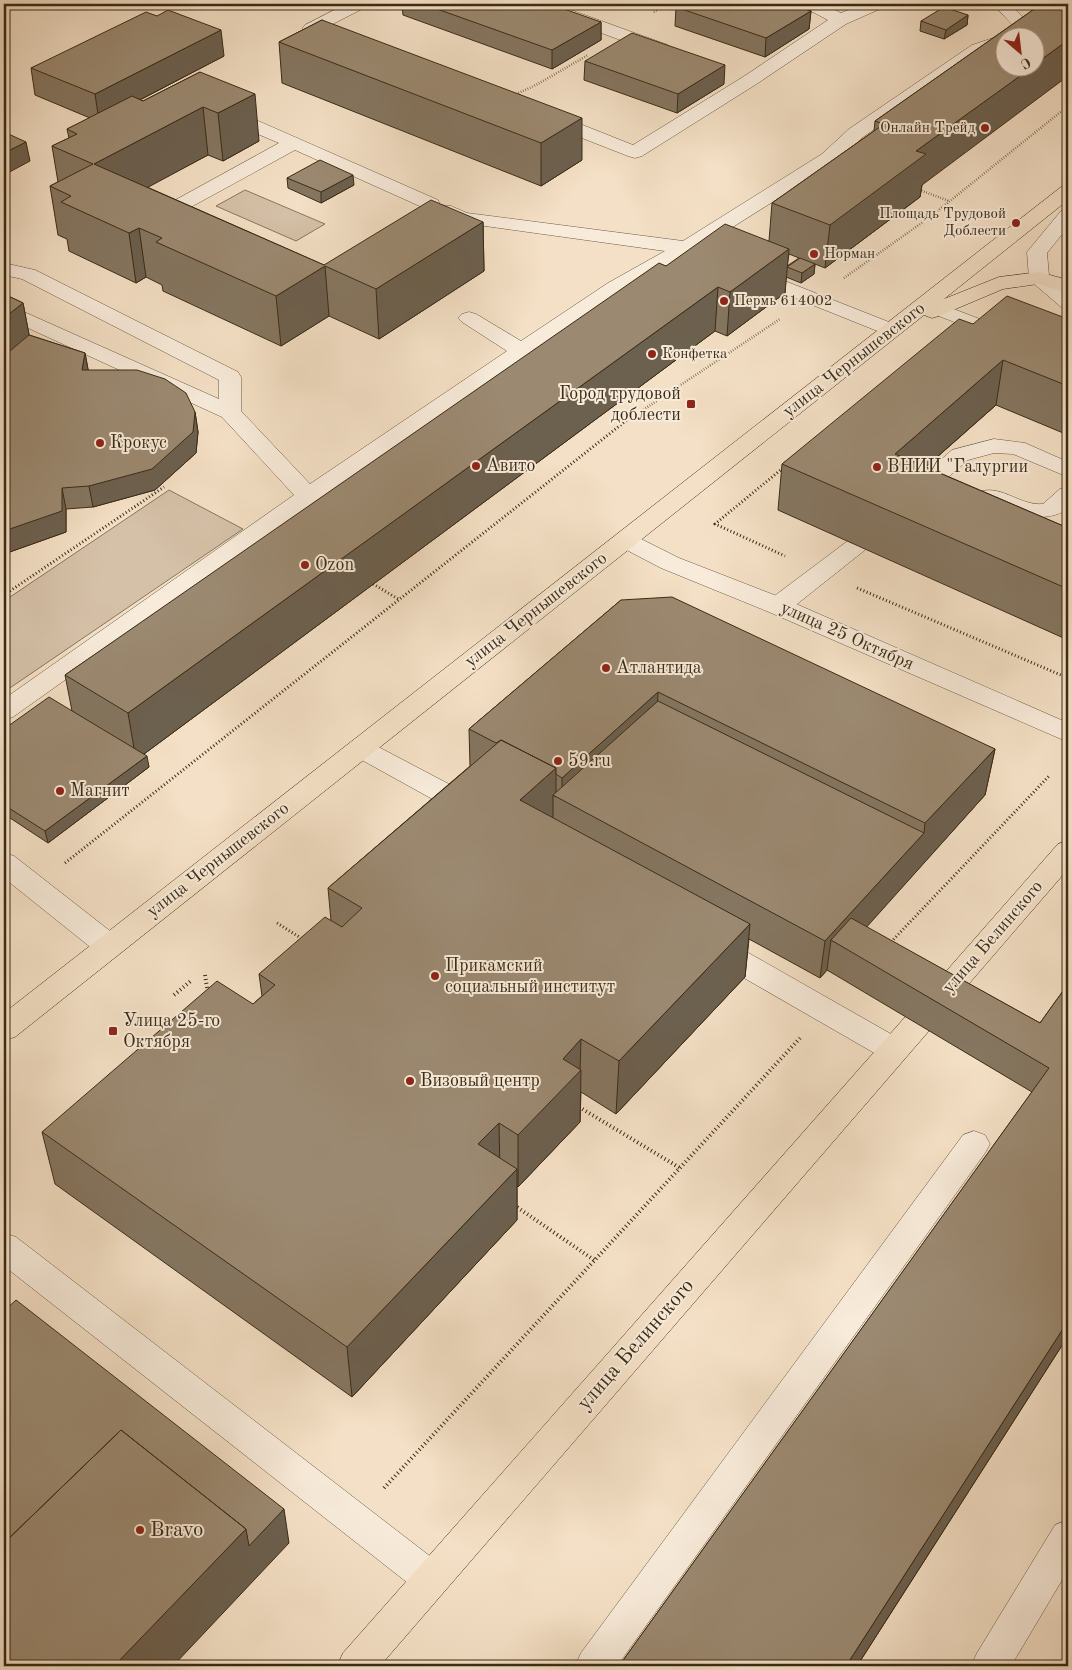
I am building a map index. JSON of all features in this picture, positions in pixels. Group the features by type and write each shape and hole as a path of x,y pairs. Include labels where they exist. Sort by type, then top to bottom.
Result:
{"main road":[{"name":"улица Чернышевского","path":"4,1029 892,330 931,307 1068,191"},
{"path":"931,307 999,282 1039,278 1068,287"},
{"name":"улица Белинского","path":"356,1666 1068,851"}],"street":[{"path":"347,43 311,29 358,4"},
{"path":"539,4 677,54"},
{"path":"811,4 840,20"},
{"path":"528,111 635,152 749,81 840,20 876,4"},
{"path":"1001,4 1025,28"},
{"path":"4,711 308,496 616,287 697,250 829,158 856,132 978,49 994,43"},
{"path":"731,74 749,81"},
{"path":"203,111 211,107 464,218 697,250"},
{"path":"221,228 175,208 294,144"},
{"path":"411,216 431,204"},
{"path":"1068,215 1037,252 1039,278 1068,303"},
{"path":"732,265 811,299 892,330"},
{"path":"4,268 28,274 230,377 230,412"},
{"path":"931,307 1068,360"},
{"path":"4,309 147,384 193,396 230,412 308,496"},
{"path":"469,318 522,351"},
{"path":"778,606 857,545 960,455 994,446 1017,448 1068,470"},
{"path":"938,474 1016,508 1036,511 1054,508 1068,494"},
{"name":"улица 25 Октября","path":"625,540 670,563 778,606 1068,733"},
{"path":"360,748 479,812"},
{"path":"4,863 109,946"},
{"path":"694,936 894,1050"},
{"path":"594,1666 974,1144"},
{"path":"4,1247 431,1579"},
{"path":"990,1666 1068,1537"}],"path":[{"path":"35,887 639,411 876,256 949,201 1068,106"},
{"path":"917,189 949,201"},
{"path":"4,595 164,487"},
{"path":"373,584 400,600"},
{"path":"886,947 1050,775"},
{"path":"277,923 308,942"},
{"path":"204,975 209,1000"},
{"path":"174,995 192,980"},
{"path":"355,1520 825,1011"},
{"path":"578,1107 680,1168"},
{"path":"513,1204 594,1260"}],"shaded area":[{"path":"245,190 325,224 296,241 216,206"},
{"path":"169,490 243,529 4,692 4,601"}],"building":[{"path":"423,4 535,4 544,7 550,4 601,22 552,50"},
{"path":"681,4 790,4 811,11 766,38 676,7"},
{"path":"1061,4 1068,4 1068,40 1044,58 1044,28 1007,28 1040,5 1053,9"},
{"path":"944,7 968,15 946,30 921,21"},
{"path":"168,10 221,30 95,94 31,68 146,12 157,16"},
{"path":"322,20 582,118 541,143 279,42"},
{"path":"632,33 725,65 678,94 585,61"},
{"path":"994,37 994,78 1017,78 916,151 926,154 830,225 772,203 884,124 875,121"},
{"path":"200,72 255,94 218,113 203,107 94,164 324,265 431,200 483,222 376,289 325,266 276,296 156,242 162,238 139,228 129,233 61,202 71,196 50,186 93,164 52,146 77,134 67,129 132,96 143,101"},
{"path":"4,132 26,142 4,153"},
{"path":"320,160 353,175 321,192 287,178"},
{"path":"725,224 789,249 730,292 718,287 128,713 65,675 659,263 666,266"},
{"path":"800,258 815,264 802,273 787,267"},
{"path":"4,294 23,303 4,318"},
{"path":"1007,296 1068,319 1068,386 1003,360 895,454 1068,528 1068,589 782,464 959,319 973,324"},
{"name":"Крокус","path":"29,335 85,353 82,370 137,370 165,379 186,393 195,412 193,432 152,469 89,486 62,488 62,511 4,531 4,356"},
{"path":"672,597 995,749 925,823 658,692 562,778 556,774 556,768 501,740 496,743 469,729 621,600"},
{"name":"Магнит","path":"49,697 147,756 45,831 4,805 4,729"},
{"path":"658,701 924,833 825,941 553,795"},
{"path":"501,740 556,768 520,800 750,924 619,1061 581,1039 563,1059 581,1070 518,1135 499,1123 478,1144 517,1169 347,1347 42,1132 217,981 253,1004 275,985 259,974 325,917 342,927 362,908 328,888"},
{"path":"851,918 1040,1023 1068,984 1068,1321 846,1666 619,1666 1049,1068 831,940"},
{"path":"16,1300 284,1509 249,1546 246,1529 121,1430 4,1543 4,1311"},
{"name":"Bravo","path":"121,1430 246,1529 114,1666 4,1666 4,1543"}],"place":[{"name":"Онлайн Трейд","path":"985,128"},
{"name":"Площадь Трудовой Доблести","path":"1016,223"},
{"name":"Норман","path":"814,254"},
{"name":"Пермь 614002","path":"724,301"},
{"name":"Конфетка","path":"652,354"},
{"name":"Город трудовой доблести","path":"691,404"},
{"name":"Крокус","path":"100,443"},
{"name":"Авито","path":"476,466"},
{"name":"ВНИИ \"Галургии","path":"877,467"},
{"name":"Ozon","path":"305,565"},
{"name":"Атлантида","path":"606,668"},
{"name":"59.ru","path":"558,761"},
{"name":"Магнит","path":"60,791"},
{"name":"Прикамский социальный институт","path":"435,976"},
{"name":"Улица 25-го Октября","path":"113,1031"},
{"name":"Визовый центр","path":"410,1081"},
{"name":"Bravo","path":"140,1530"}]}
